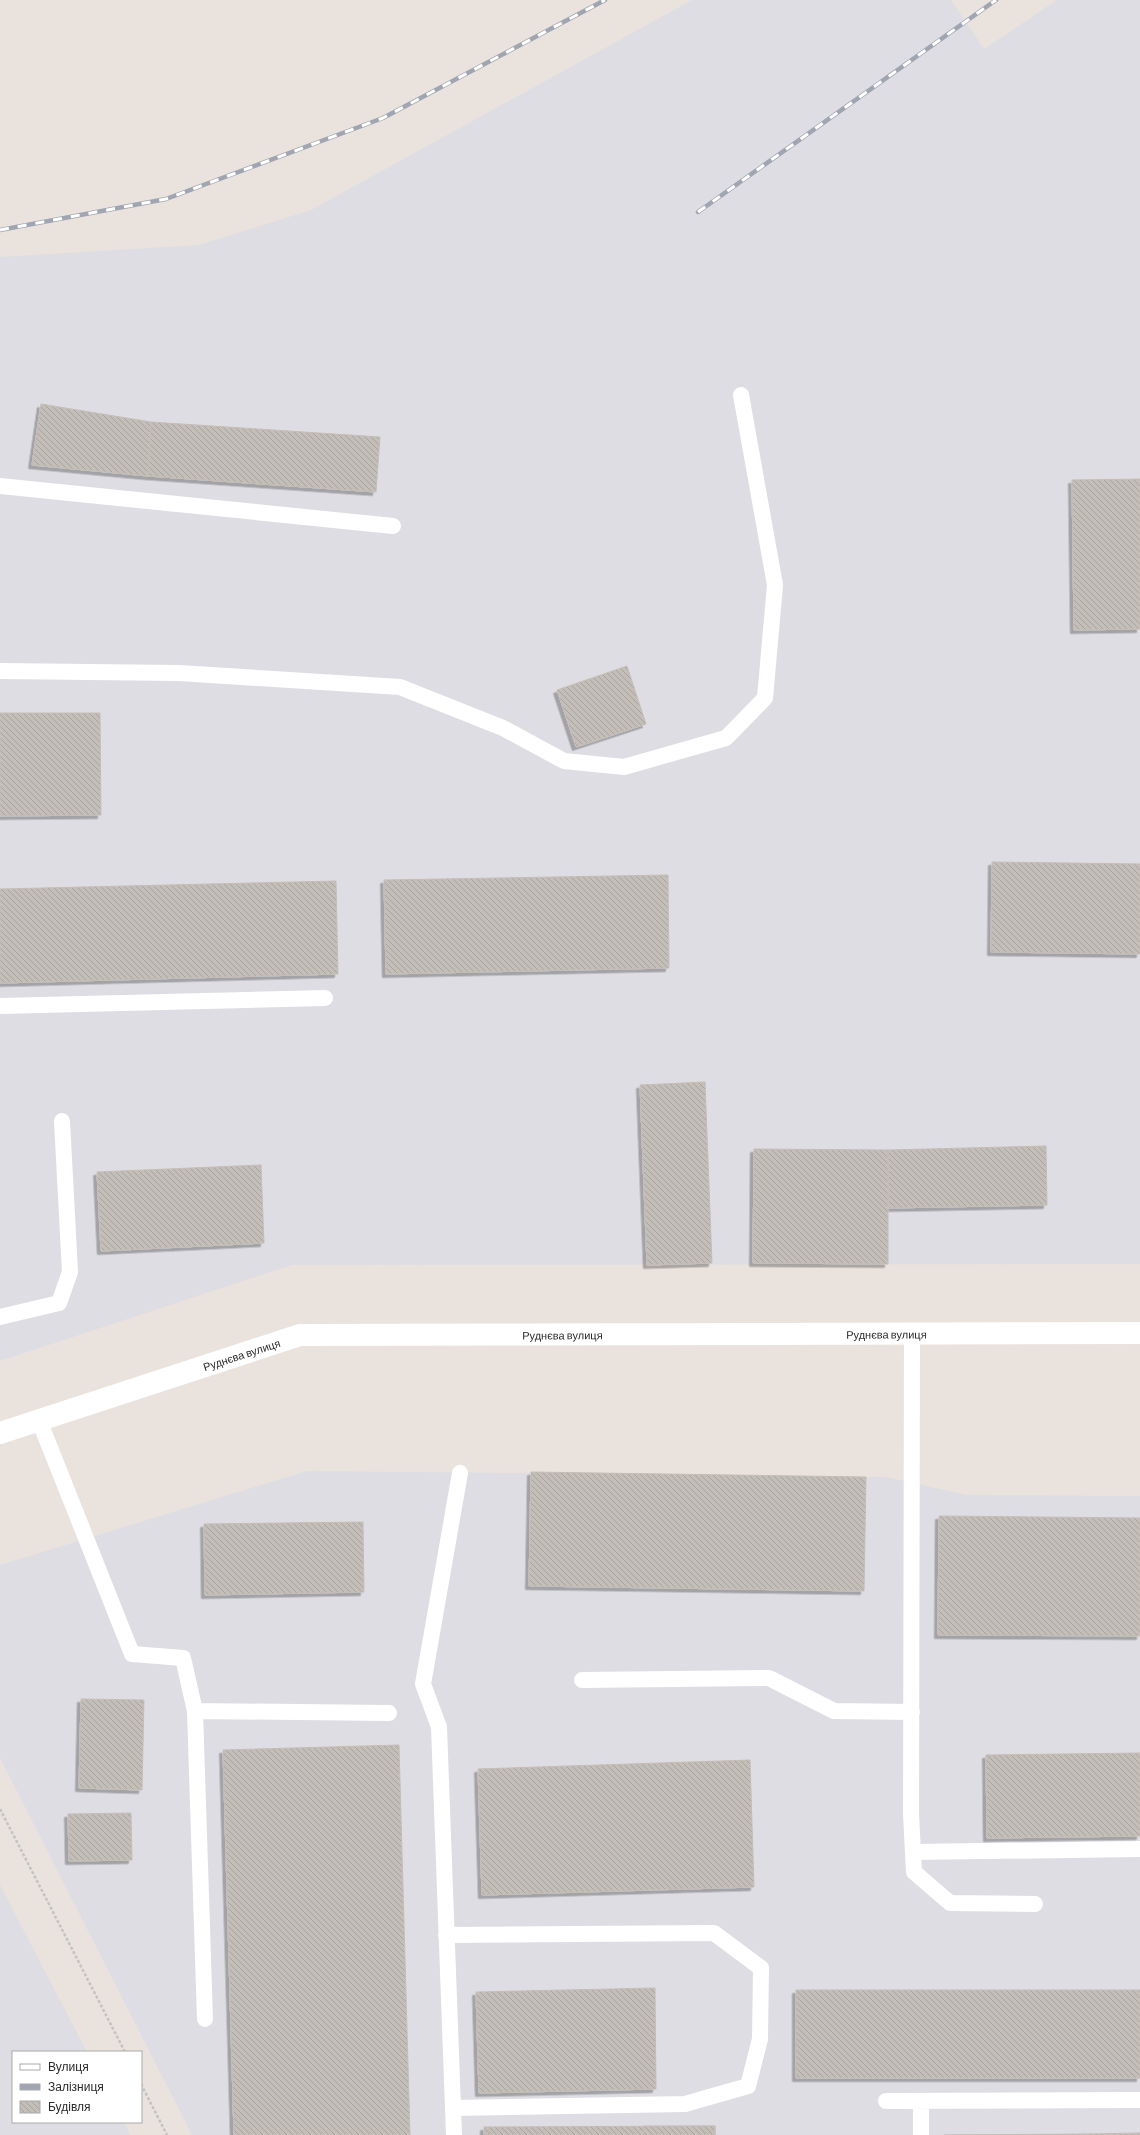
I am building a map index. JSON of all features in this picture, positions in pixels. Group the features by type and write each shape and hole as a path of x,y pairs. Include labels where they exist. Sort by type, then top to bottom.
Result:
{"street":[{"name":"Руднєва вулиця","path":"0,1433 300,1335 1140,1332"}],"lane":[{"path":"0,671 178,673 400,687 503,728 564,761 624,767 726,738 765,698 775,585 741,395"},
{"path":"0,486 393,526"},
{"path":"0,1006 325,998"},
{"path":"0,1317 59,1303 70,1272 62,1121"},
{"path":"912,1333 912,1712 914,1872 950,1903 1034,1904"},
{"path":"39,1420 132,1654 183,1658 195,1711 205,2019"},
{"path":"454,2135 438,1727 423,1684 460,1473"},
{"path":"582,1680 769,1678 834,1711 912,1712"},
{"path":"195,1711 389,1714"},
{"path":"913,1852 1140,1849"},
{"path":"446,1935 714,1933 761,1968 760,2040 748,2086 685,2104 453,2108"},
{"path":"886,2101 1140,2100"},
{"path":"921,2101 921,2135"}],"path":[{"path":"0,1809 124,2051"},
{"path":"142,2086 167,2135"}],"shaded area":[{"path":"692,0 951,0 984,49 1057,0 1140,0 1140,1264 292,1265 0,1361 0,257 199,245 311,210"},
{"path":"307,1471 886,1477 967,1495 1140,1496 1140,2135 192,2135 0,1758 0,1565"},
{"path":"0,1885 86,2051 12,2051 12,2123 124,2123 130,2135 0,2135"}],"building":[{"path":"41,404 151,422 148,476 32,465"},
{"path":"151,422 380,437 376,492 148,476"},
{"path":"1140,479 1140,629 1074,630 1072,480"},
{"path":"627,666 646,724 576,747 557,690"},
{"path":"0,713 100,713 101,815 0,816"},
{"path":"992,862 1140,864 1140,954 991,952"},
{"path":"668,875 669,968 386,974 384,880"},
{"path":"336,881 338,974 0,983 0,889"},
{"path":"705,1082 712,1263 647,1265 640,1085"},
{"path":"1046,1146 1047,1205 889,1208 888,1150"},
{"path":"754,1149 888,1150 888,1264 753,1263"},
{"path":"261,1165 264,1243 101,1251 97,1172"},
{"path":"531,1472 866,1477 864,1591 529,1586"},
{"path":"939,1516 1140,1518 1140,1636 938,1635"},
{"path":"363,1522 364,1592 205,1595 204,1524"},
{"path":"81,1699 144,1700 142,1790 79,1788"},
{"path":"399,1745 410,2135 234,2135 223,1750"},
{"path":"1140,1753 1140,1836 987,1838 986,1755"},
{"path":"750,1760 754,1887 482,1895 478,1769"},
{"path":"131,1813 132,1860 69,1861 68,1814"},
{"path":"655,1988 656,2089 479,2093 476,1992"},
{"path":"796,1990 1140,1990 1140,2078 796,2078"},
{"path":"644,2126 715,2126 715,2135 644,2135"},
{"path":"715,2126 715,2135 484,2135 484,2127"},
{"path":"1140,2133 1140,2135 1086,2135 1086,2134"},
{"path":"1086,2134 1086,2135 944,2135"}],"railway":[{"path":"0,230 166,199 383,118 605,0"},
{"path":"698,212 996,0"}]}
